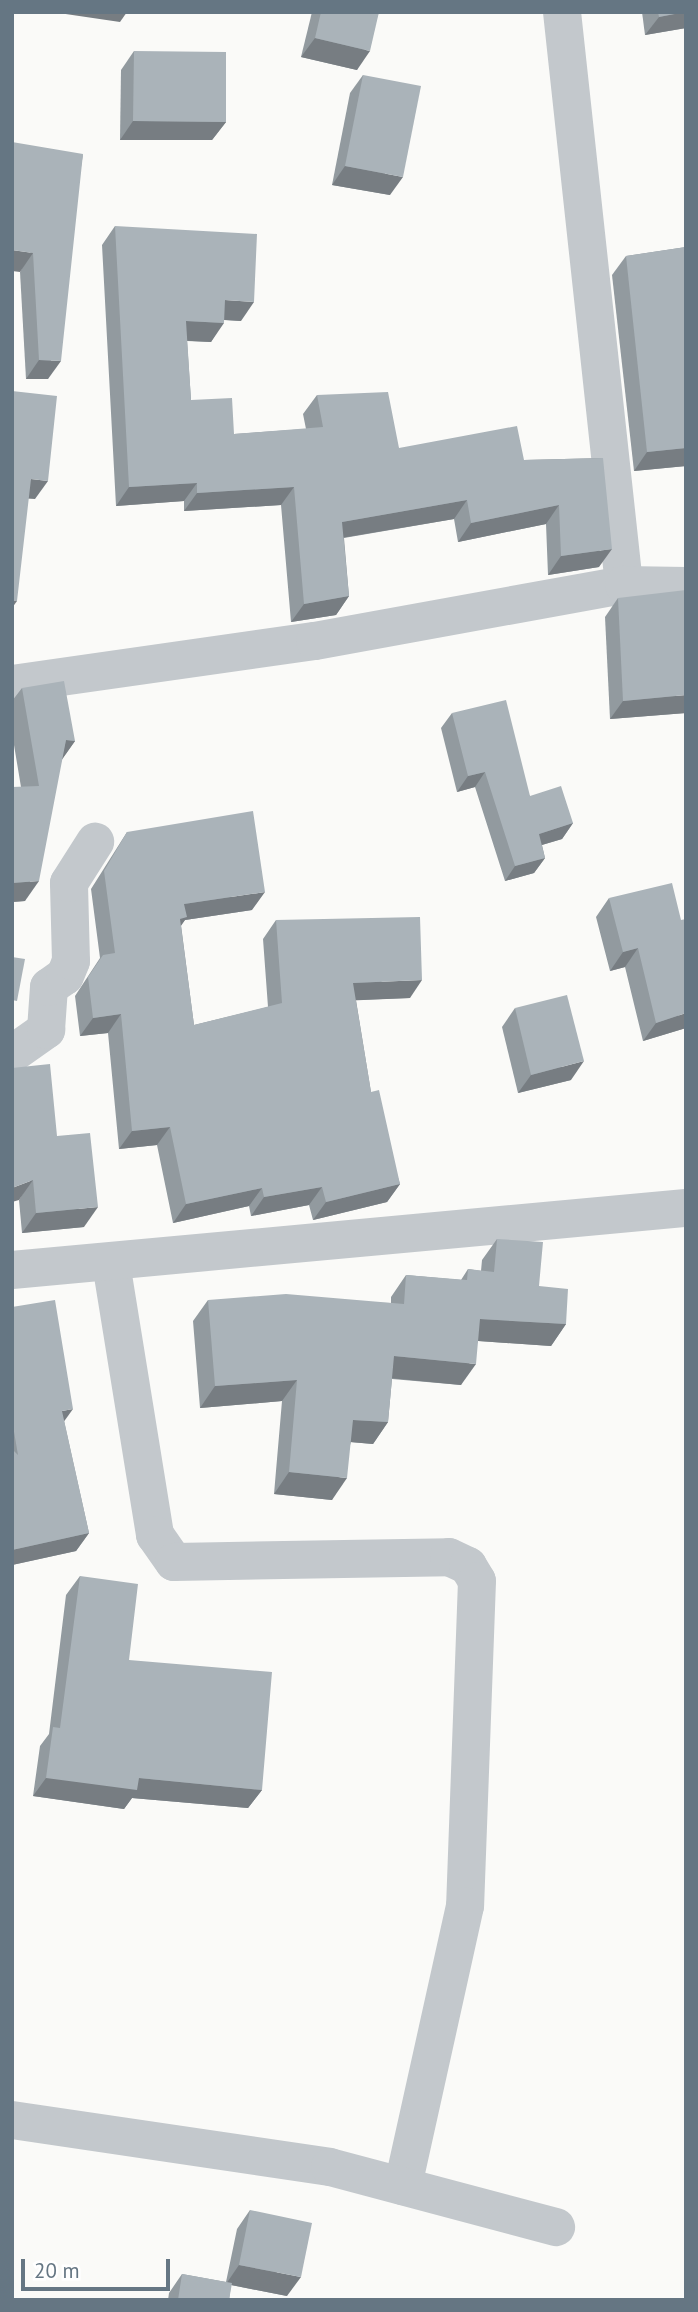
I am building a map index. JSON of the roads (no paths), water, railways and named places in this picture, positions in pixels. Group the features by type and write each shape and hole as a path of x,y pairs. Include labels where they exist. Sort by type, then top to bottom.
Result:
{"street":[{"path":"562,12 624,585"},
{"path":"12,684 314,641 624,585 686,586"},
{"path":"12,1054 46,1030 49,987 65,976 71,961 69,883 95,842"},
{"path":"12,1270 111,1263 296,1240 686,1208"},
{"path":"111,1263 155,1535 174,1562 449,1557 468,1566 477,1581 466,1906 402,2186"},
{"path":"12,2120 330,2167 556,2227"}]}
